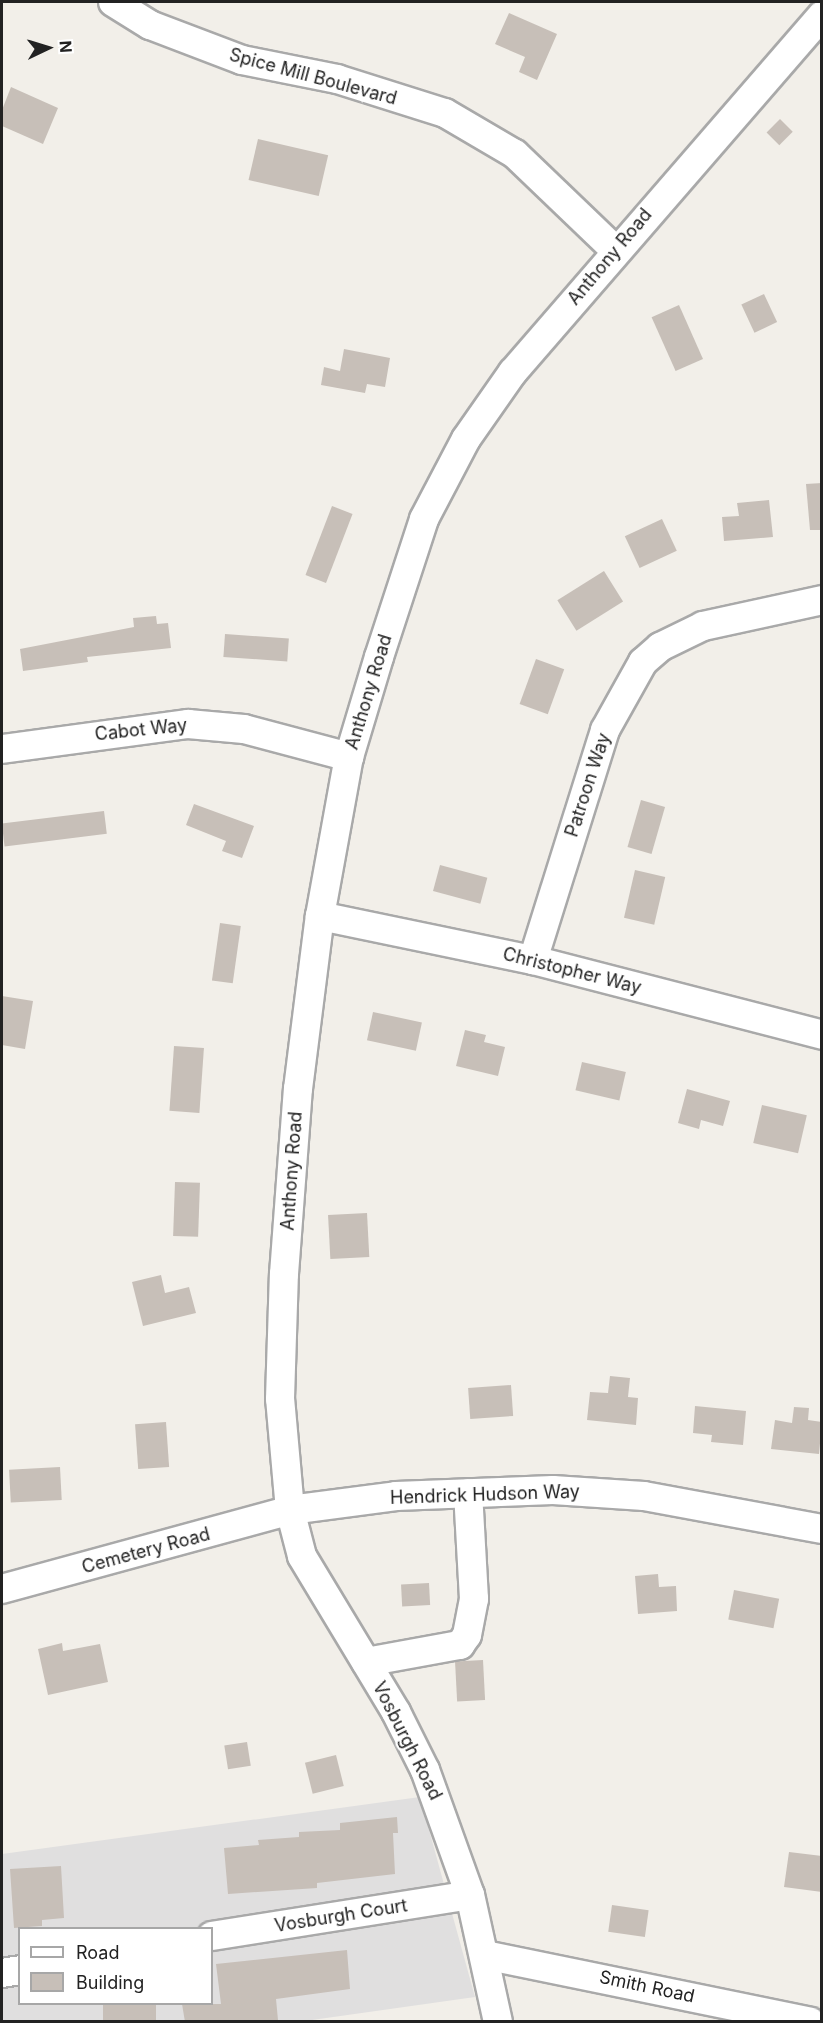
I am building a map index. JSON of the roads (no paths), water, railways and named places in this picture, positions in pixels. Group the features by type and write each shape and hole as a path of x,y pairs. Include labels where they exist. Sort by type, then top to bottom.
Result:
{"street":[{"name":"Spice Mill Boulevard","path":"113,2 150,25 242,60 337,80 445,113 515,154 616,251"},
{"name":"Anthony Road","path":"290,1510 280,1399 284,1274 298,1089 320,916 349,757 424,519 461,449 513,372 822,15"},
{"name":"Patroon Way","path":"533,960 605,730 644,662 660,647 703,626 782,605 822,600"},
{"name":"Cabot Way","path":"2,749 188,724 244,729 349,757"},
{"name":"Christopher Way","path":"320,916 533,960 822,1035"},
{"name":"Hendrick Hudson Way","path":"290,1510 396,1496 553,1490 644,1496 822,1528"},
{"path":"366,1662 460,1645 467,1635 474,1599 468,1493"},
{"name":"Cemetery Road","path":"2,1589 290,1510"},
{"name":"Vosburgh Road","path":"290,1510 302,1556 366,1662 425,1770 470,1895 498,2022"},
{"name":"Vosburgh Court","path":"213,1936 470,1895"},
{"name":"Smith Road","path":"485,1955 810,2022"},
{"path":"2,1973 18,1970"}]}
